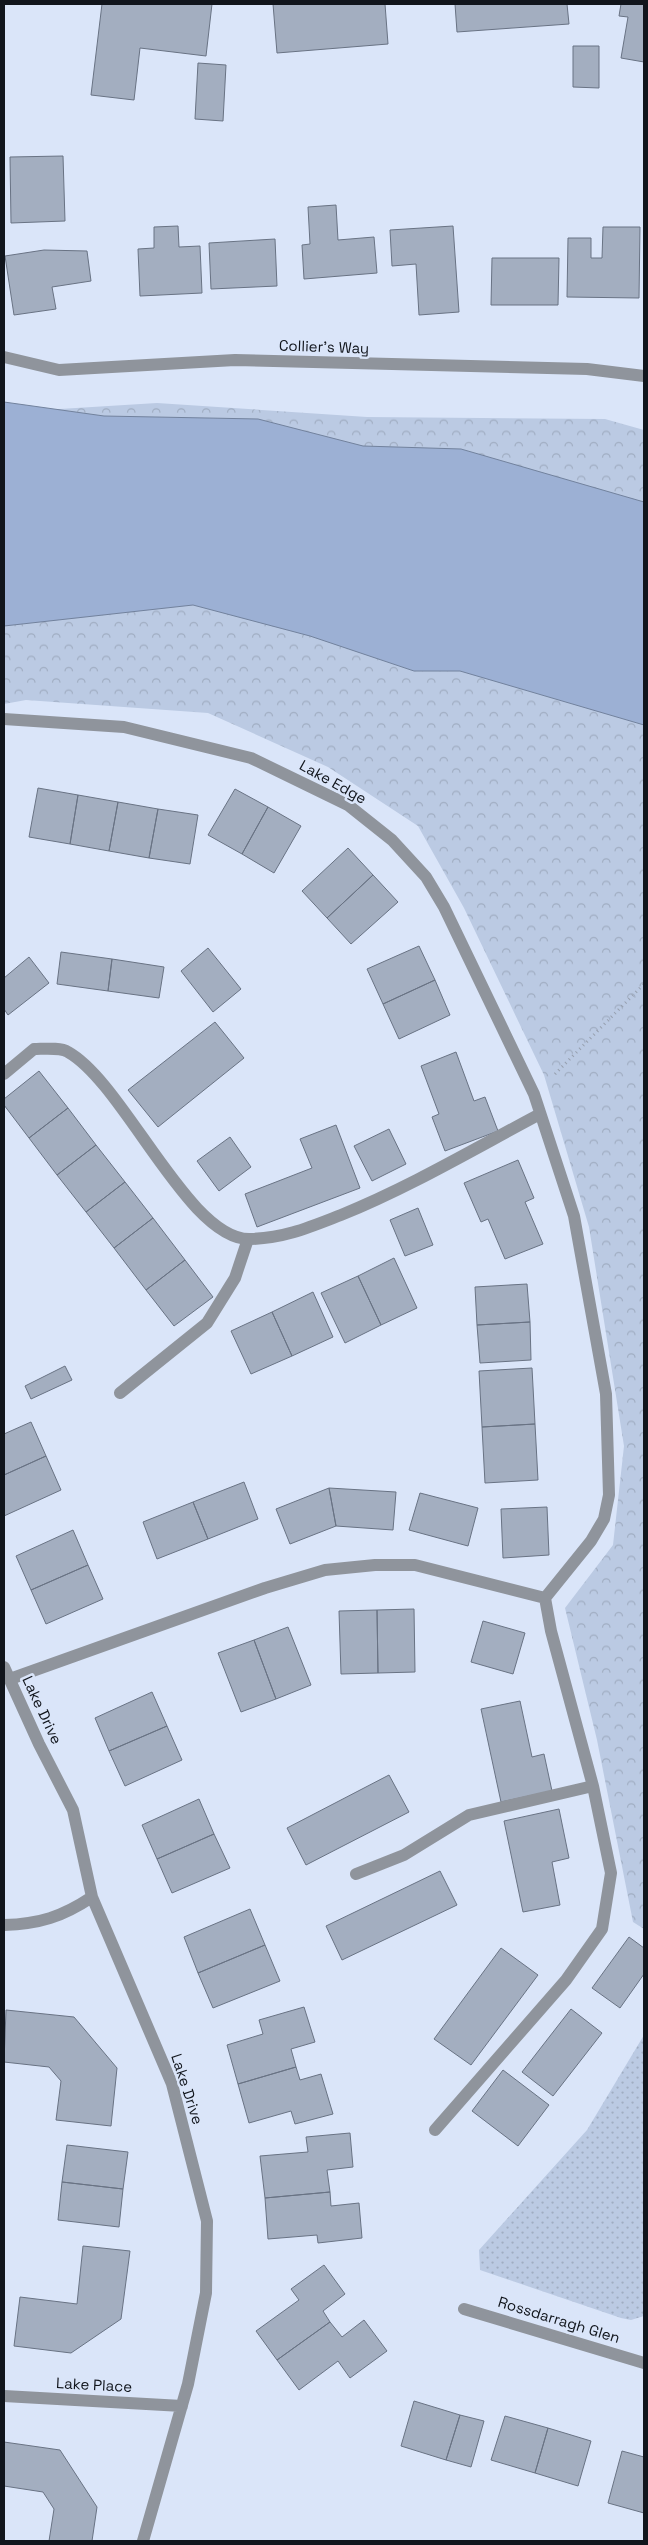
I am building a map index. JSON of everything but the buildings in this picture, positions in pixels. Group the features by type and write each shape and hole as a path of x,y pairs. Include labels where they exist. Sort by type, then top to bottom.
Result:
{"street":[{"name":"Collier's Way","path":"4,357 59,370 235,360 587,369 644,376"},
{"name":"Lake Edge","path":"4,719 124,727 251,758 348,805 392,840 426,877 444,907 534,1094 574,1216 606,1394 609,1495 604,1519 591,1541 545,1598"},
{"path":"4,1074 34,1049 66,1050 86,1065 106,1085 195,1208 224,1232 248,1240 290,1235 387,1196 540,1114"},
{"path":"120,1392 207,1323 235,1278 248,1240"},
{"path":"10,1679 265,1588 325,1570 375,1565 416,1565 545,1598 551,1631 594,1786 611,1873 602,1929 566,1980 435,2130"},
{"name":"Lake Drive","path":"4,1667 39,1744 73,1810 92,1897 172,2084 207,2221 206,2293 182,2406 143,2541"},
{"path":"356,1874 404,1855 469,1815 594,1786"},
{"path":"4,1925 34,1924 74,1909 92,1897"},
{"name":"Rossdarragh Glen","path":"464,2308 644,2363"},
{"name":"Lake Place","path":"4,2396 182,2406"}],"path":[{"path":"534,1094 644,984"}],"green space":[{"path":"157,403 367,417 605,419 644,430 644,1929 633,1922 597,1740 565,1608 613,1545 624,1446 589,1227 544,1075 464,908 418,826 328,767 208,713 26,700 4,704 4,409 11,412"},
{"path":"644,2035 644,2316 631,2320 621,2318 480,2270 479,2250 587,2130"}],"shaded area":[{"path":"4,402 104,416 258,419 363,446 461,449 644,502 644,725 460,671 414,671 310,636 193,605 4,626"}]}
